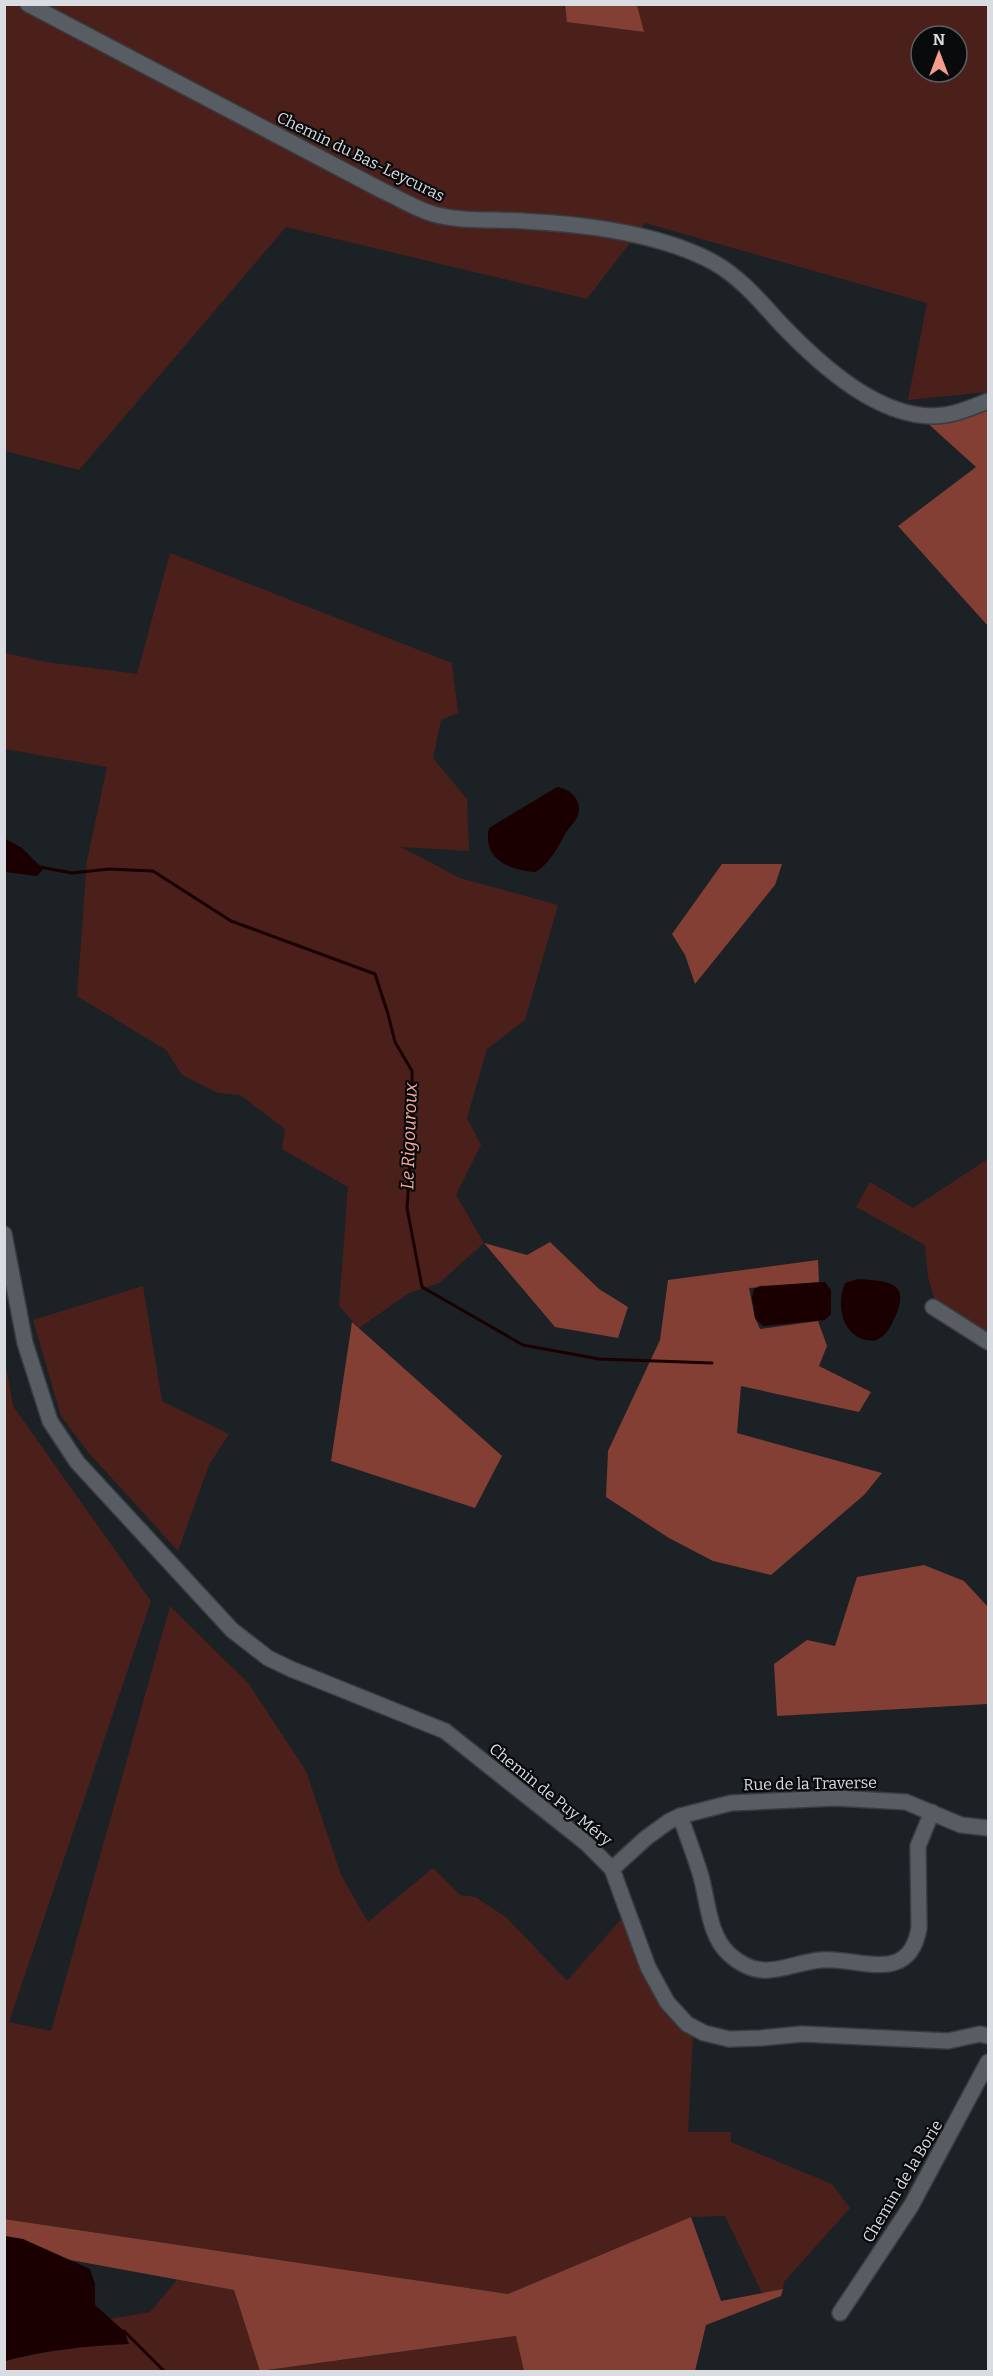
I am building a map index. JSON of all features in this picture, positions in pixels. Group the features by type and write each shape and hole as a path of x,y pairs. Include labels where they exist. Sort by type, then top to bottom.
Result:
{"street":[{"name":"Chemin du Bas-Leycuras","path":"28,4 384,191 431,213 458,219 575,225 672,245 704,258 729,271 794,337 844,381 880,403 901,411 945,415 988,401"},
{"name":"Chemin de Puy Méry","path":"4,1233 25,1343 50,1421 77,1462 232,1630 268,1658 445,1731 586,1843 612,1869 648,1967 662,1994 677,2015 704,2033 729,2039 802,2034 948,2041 980,2034 988,2036"},
{"path":"933,1307 988,1341"},
{"name":"Rue de la Traverse","path":"612,1869 657,1829 680,1816 732,1803 835,1798 906,1802 961,1825 988,1828"},
{"path":"680,1816 700,1874 715,1936 728,1954 750,1967 774,1971 821,1960 885,1966 911,1951 919,1928 918,1846 932,1812"},
{"name":"Chemin de la Borie","path":"840,2313 911,2206 988,2062"}],"shaded area":[{"path":"564,4 568,22 643,32 637,5 988,5 988,392 908,400 927,303 645,223 587,299 286,227 79,470 5,451 4,5"},
{"path":"565,5 637,5 644,32 567,22"},
{"path":"988,408 988,626 898,526 976,467 924,420"},
{"path":"170,553 452,663 458,713 441,720 433,758 467,799 469,851 401,847 460,878 558,905 525,1020 487,1049 467,1118 481,1145 456,1195 484,1243 439,1283 409,1293 359,1328 339,1306 348,1187 282,1149 285,1129 240,1095 218,1093 182,1075 166,1050 77,996 87,861 107,767 5,749 5,653 46,662 137,674"},
{"path":"557,787 573,794 579,809 575,821 552,856 535,872 516,869 500,861 490,848 489,828"},
{"path":"4,838 22,848 43,869 37,876 5,872"},
{"path":"722,864 782,864 775,885 695,984 685,955 672,934"},
{"path":"988,1159 988,1329 983,1331 968,1319 936,1304 928,1277 925,1245 856,1207 870,1182 913,1208"},
{"path":"550,1242 599,1289 628,1307 618,1338 555,1327 484,1243 527,1255"},
{"path":"818,1260 819,1282 749,1288 755,1318 760,1329 818,1321 827,1346 819,1366 871,1392 859,1412 741,1386 737,1433 882,1473 864,1495 771,1575 713,1561 669,1538 606,1497 608,1451 660,1340 668,1280"},
{"path":"858,1279 885,1282 897,1289 900,1295 900,1303 891,1325 883,1336 876,1340 864,1340 855,1335 842,1315 841,1298 845,1283"},
{"path":"825,1282 831,1290 831,1314 825,1320 763,1326 755,1318 752,1298 754,1289 760,1286"},
{"path":"143,1286 162,1401 229,1434 209,1465 178,1551 88,1452 61,1416 33,1320"},
{"path":"352,1322 502,1456 475,1508 331,1461"},
{"path":"4,1356 13,1406 151,1601 9,2022 51,2031 170,1606 249,1684 306,1771 341,1875 368,1922 433,1868 460,1895 475,1897 506,1917 567,1981 623,1917 651,1989 667,2014 693,2035 688,2132 731,2132 731,2142 832,2184 850,2208 784,2282 783,2289 762,2293 725,2216 691,2217 508,2294 5,2219"},
{"path":"924,1565 964,1581 988,1607 988,1704 777,1716 774,1664 807,1640 835,1646 857,1577"},
{"path":"691,2217 721,2301 783,2289 781,2296 706,2325 695,2371 524,2371 516,2336 260,2371 234,2290 5,2248 4,2219 508,2294"},
{"path":"5,2236 23,2239 90,2269 95,2284 95,2305 124,2331 129,2344 66,2349 5,2361"},
{"path":"177,2280 234,2290 261,2371 517,2336 524,2371 5,2372 5,2361 20,2357 66,2349 129,2344 124,2331 109,2319 150,2312"}],"waterway":[{"name":"Le Rigouroux","path":"40,867 72,873 109,869 153,871 231,921 375,974 395,1042 412,1071 413,1121 407,1208 422,1287 523,1345 599,1359 712,1363"},
{"path":"124,2331 165,2372"}]}
